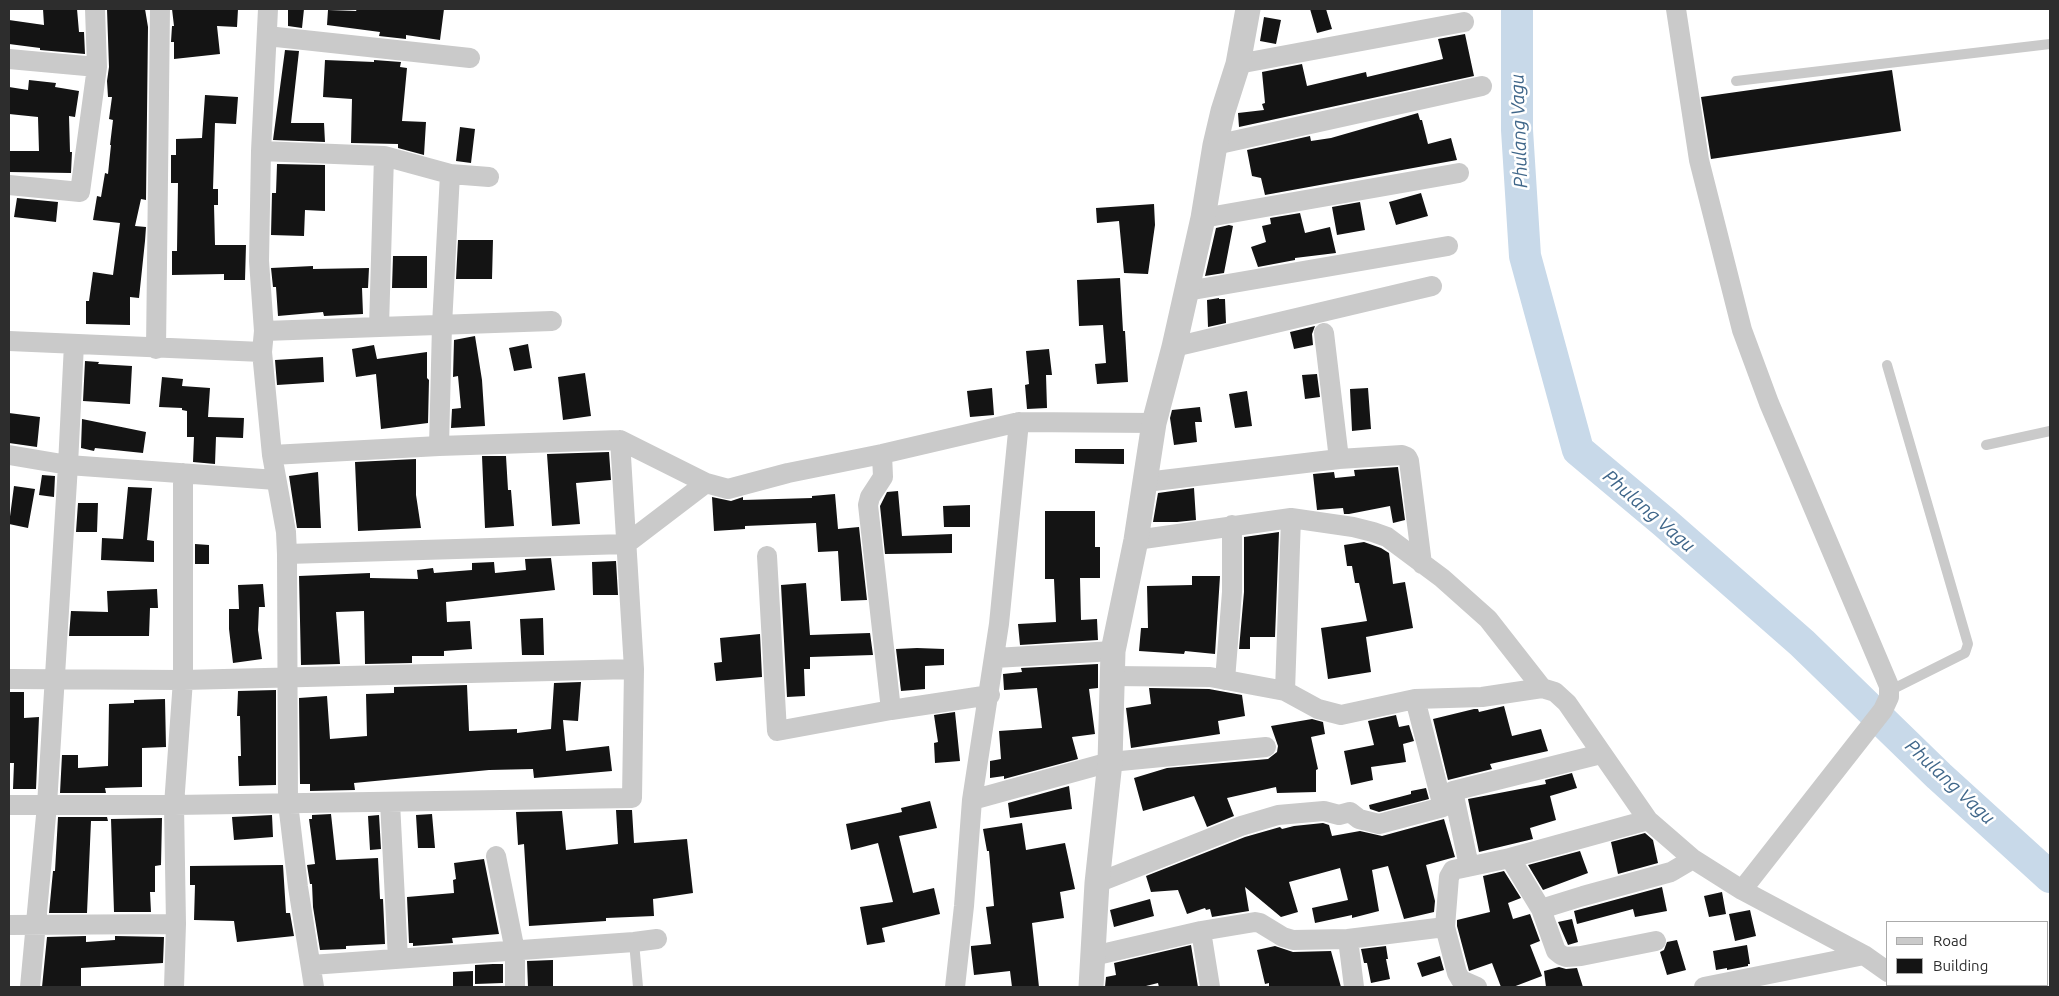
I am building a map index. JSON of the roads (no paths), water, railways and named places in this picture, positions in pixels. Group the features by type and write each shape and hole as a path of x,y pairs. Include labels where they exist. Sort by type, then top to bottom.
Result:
{"street":[{"path":"9,185 80,192 96,67 95,9"},
{"path":"156,349 160,9"},
{"path":"268,9 261,151 259,261 264,331 262,352 272,455 286,532 288,804 298,887 314,987"},
{"path":"1091,987 1097,883 1110,762 1113,651 1136,540 1154,423 1187,291 1223,111 1238,64 1248,9"},
{"path":"1676,9 1699,160 1742,330 1769,403 1889,686 1889,697 1882,710 1742,890"},
{"path":"1238,64 1464,22"},
{"path":"267,36 470,58"},
{"path":"9,60 96,67"},
{"path":"1216,145 1482,86"},
{"path":"261,151 384,156 450,174 489,177"},
{"path":"379,327 384,156"},
{"path":"1203,218 1459,173"},
{"path":"439,446 442,325 450,174"},
{"path":"1187,291 1448,246"},
{"path":"1174,347 1432,286"},
{"path":"264,331 552,321"},
{"path":"1324,333 1339,459"},
{"path":"9,341 156,349 262,352"},
{"path":"30,987 47,805 74,344"},
{"path":"272,455 439,446 620,440 706,483 728,489 788,473 882,454 1019,422 1154,423"},
{"path":"956,987 972,800 990,695 1019,422"},
{"path":"9,805 288,804 632,798 634,669 620,440"},
{"path":"882,454 883,477 870,497 868,505 891,710"},
{"path":"9,455 68,465 276,480"},
{"path":"1146,482 1339,459 1402,455 1407,457 1409,461 1422,564"},
{"path":"174,987 176,924 174,805 183,680 183,473"},
{"path":"287,554 626,544 706,483"},
{"path":"1136,540 1291,518 1352,526 1374,532 1387,537 1442,578 1488,619 1542,688"},
{"path":"1285,691 1291,518"},
{"path":"1225,680 1232,592 1232,525"},
{"path":"767,556 777,731 891,710 990,695"},
{"path":"994,658 1113,651"},
{"path":"9,679 183,680 634,669"},
{"path":"1112,676 1210,677 1285,691 1318,709 1341,715 1415,699 1482,698 1542,688 1555,692 1567,703 1648,820 1693,859 1742,890 1864,954 1886,970"},
{"path":"1415,699 1470,866"},
{"path":"972,800 1110,762 1266,747"},
{"path":"1097,883 1240,826 1278,815 1324,811 1339,815 1350,812 1359,819 1379,824 1448,799 1601,754"},
{"path":"390,802 398,959"},
{"path":"1477,987 1461,980 1457,973 1444,927 1450,873 1453,870 1510,858 1648,820"},
{"path":"496,856 515,951 515,987"},
{"path":"1510,858 1541,909 1556,951 1566,957 1593,954 1656,941"},
{"path":"1541,909 1672,872 1693,859"},
{"path":"1093,956 1201,931 1255,922 1293,940 1348,939 1444,927"},
{"path":"9,925 176,924"},
{"path":"1201,931 1210,987"},
{"path":"311,965 658,939"},
{"path":"1348,939 1354,987"},
{"path":"1704,987 1864,954"}],"lane":[{"path":"1736,81 2050,44"},
{"path":"1887,365 1968,644 1965,653 1888,691"},
{"path":"1986,445 2050,431"},
{"path":"634,942 638,987"}],"waterway":[{"name":"Phulang Vagu","path":"1517,9 1517,130 1525,256 1578,450 1664,522 1802,643 1939,776 2050,877"}]}
